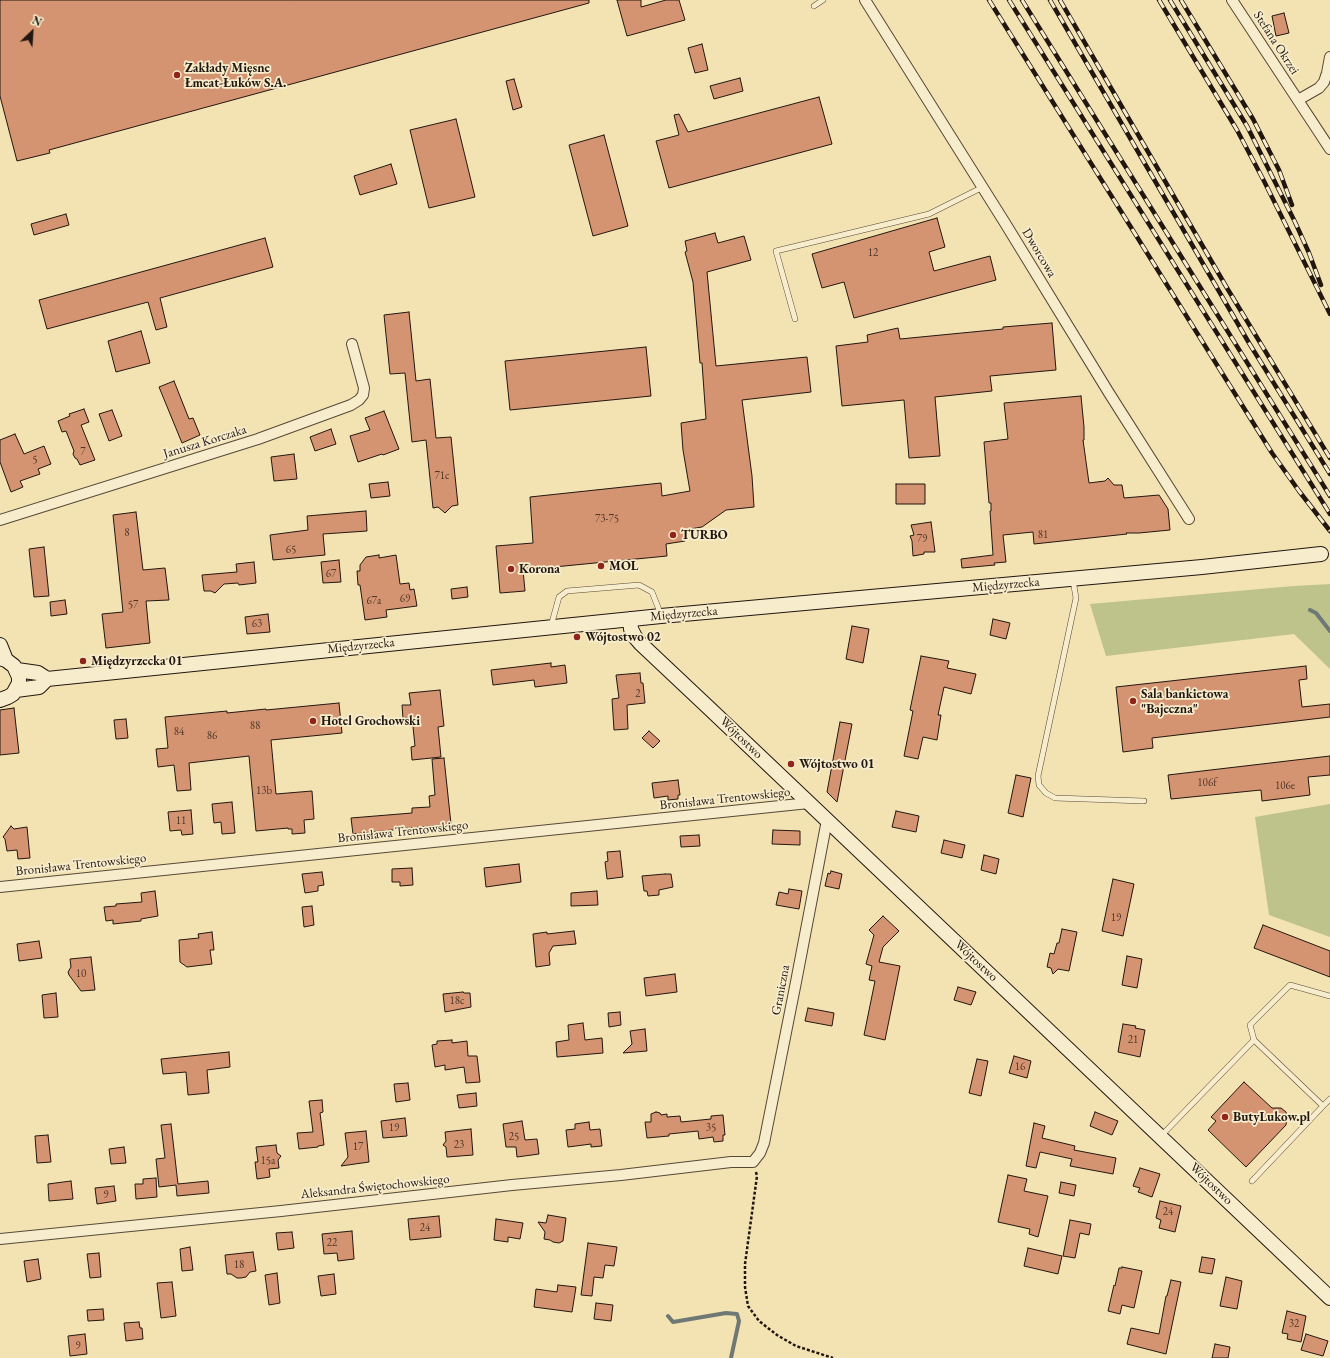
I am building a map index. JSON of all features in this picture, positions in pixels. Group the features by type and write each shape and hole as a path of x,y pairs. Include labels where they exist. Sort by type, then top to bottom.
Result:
{"main road":[{"name":"Międzyrzecka","path":"16,690 39,687 47,679 630,619 1073,579 1321,554"},
{"name":"Wójtostwo","path":"630,619 635,637 641,644 1330,1298"},
{"path":"0,645 3,659 14,666 19,677 16,690 8,697 0,700"},
{"name":"Międzyrzecka","path":"17,670 38,673 47,679"}],"street":[{"name":"Dworcowa","path":"866,0 1109,393 1189,519"},
{"name":"Stefana Okrzei","path":"1232,0 1330,149"},
{"path":"1298,100 1319,88 1324,82 1328,73 1330,57"},
{"name":"Janusza Korczaka","path":"0,520 258,439 351,405 359,400 363,395 364,388 352,344"},
{"name":"Bronisława Trentowskiego","path":"0,887 809,803"},
{"name":"Graniczna","path":"753,1162 760,1153 764,1143 827,820"},
{"name":"Aleksandra Świętochowskiego","path":"0,1239 622,1175 731,1162 753,1162"}],"lane":[{"path":"814,6 822,0"},
{"path":"795,319 776,251 929,214 983,187"},
{"path":"1073,579 1076,598 1038,776 1039,785 1046,793 1055,798 1144,801"},
{"path":"551,627 559,597 567,591 639,585 652,592 661,616"},
{"path":"1323,1106 1254,1040 1250,1025 1290,986 1330,996"},
{"path":"1160,1137 1254,1040"},
{"path":"1252,1181 1330,1099"}],"path":[{"path":"753,1162 757,1176 745,1264 744,1288 748,1306 759,1321 777,1335 796,1346 833,1358"}],"green space":[{"path":"1330,584 1330,669 1294,634 1106,656 1090,604 1294,586"},
{"path":"1330,804 1330,937 1269,915 1255,817"}],"building":[{"name":"Zakłady Mięsne Łmeat-Łuków S.A.","path":"0,0 589,0 589,3 49,150 50,153 17,161 0,96"},
{"path":"617,0 641,0 641,7 666,0 679,0 685,20 627,36"},
{"path":"1284,13 1289,33 1276,36 1272,16"},
{"path":"702,44 708,70 695,73 688,48"},
{"path":"740,78 743,91 714,99 710,86"},
{"path":"514,79 522,107 513,110 506,81"},
{"path":"819,97 832,144 669,188 656,141 679,135 674,115 679,114 688,132"},
{"path":"456,119 475,197 429,208 410,130"},
{"path":"604,135 628,226 593,236 569,145"},
{"path":"391,164 397,184 360,195 354,176"},
{"path":"66,214 69,225 34,235 31,224"},
{"path":"937,218 945,247 929,252 934,271 990,256 996,280 854,318 844,282 822,288 812,254"},
{"path":"715,233 718,243 744,236 751,260 707,272 716,366 807,357 811,392 742,400 752,476 754,507 726,510 702,527 684,530 685,541 666,544 667,556 523,570 525,591 500,593 496,546 533,543 530,497 661,483 662,496 690,491 683,450 681,423 706,419 702,363 700,363 693,282 685,252 687,251 685,241"},
{"path":"265,238 273,267 160,298 167,327 156,330 148,302 47,329 39,300"},
{"path":"409,312 416,381 430,379 436,438 451,437 458,505 452,506 445,513 438,507 433,508 426,440 412,442 405,373 390,374 384,315"},
{"path":"1052,323 1056,370 990,376 992,391 935,397 940,456 909,458 904,400 842,406 836,346 868,342 867,335 898,328 900,339"},
{"path":"141,331 150,363 116,372 108,341"},
{"path":"646,347 651,396 510,410 505,361"},
{"path":"174,381 189,419 193,418 200,435 182,443 159,387"},
{"path":"1081,396 1084,427 1083,440 1089,483 1105,481 1108,478 1114,485 1122,485 1124,498 1159,495 1168,509 1170,530 1126,533 1127,534 1034,544 1033,532 1003,535 1006,562 994,563 995,565 962,568 961,559 993,555 990,511 991,503 989,503 984,442 1008,439 1004,403"},
{"path":"84,409 89,422 81,425 95,460 80,465 73,454 74,451 66,431 62,432 58,421 70,416 69,414"},
{"path":"112,410 122,436 109,441 99,414"},
{"path":"384,411 399,449 358,462 350,436 370,430 365,418"},
{"path":"331,429 336,444 315,451 310,437"},
{"path":"15,434 24,454 44,446 51,464 38,469 40,474 20,481 23,487 11,492 0,462 0,440"},
{"path":"294,454 297,479 274,481 271,457"},
{"path":"388,482 390,496 371,498 369,484"},
{"path":"896,484 925,484 925,504 896,504"},
{"path":"366,511 367,531 323,534 325,555 273,560 270,535 308,530 307,516"},
{"path":"136,512 143,570 165,568 169,600 146,601 150,643 106,648 102,614 123,612 113,515"},
{"path":"931,522 935,552 924,552 924,554 913,556 912,541 910,536 914,535 911,525"},
{"path":"44,547 49,596 34,597 29,549"},
{"path":"379,555 379,558 396,555 400,584 409,583 410,590 414,589 417,606 386,610 387,617 365,620 360,585 358,585 357,571 360,571 360,565 366,557"},
{"path":"339,560 341,582 323,583 321,562"},
{"path":"254,562 256,583 239,585 238,583 224,584 215,593 211,591 204,591 202,575 237,572 236,564"},
{"path":"467,587 468,597 452,599 451,589"},
{"path":"65,600 67,614 51,616 50,602"},
{"path":"268,614 270,632 247,634 245,617"},
{"path":"993,619 1010,623 1006,639 990,635"},
{"path":"852,626 869,629 863,663 846,659"},
{"path":"921,656 949,661 947,668 976,674 971,694 944,687 938,715 941,715 937,740 923,737 918,759 904,756 913,711 910,710"},
{"path":"551,663 551,667 565,665 567,683 535,687 534,680 493,685 491,670"},
{"path":"1306,666 1307,679 1299,680 1302,707 1330,704 1330,717 1152,738 1153,748 1123,752 1116,687"},
{"path":"640,673 641,683 643,683 645,703 627,705 628,729 614,730 612,699 619,698 616,675"},
{"path":"440,690 444,726 438,727 441,757 412,760 411,747 415,746 412,717 403,718 402,705 411,705 409,693"},
{"path":"339,703 342,733 271,740 276,794 312,791 314,819 304,820 305,833 292,834 292,829 288,828 256,831 249,756 189,763 191,790 177,791 174,765 158,767 156,749 168,748 165,717"},
{"path":"14,708 19,753 0,755 0,710"},
{"path":"126,719 128,738 116,739 114,720"},
{"path":"840,722 852,724 837,802 827,792"},
{"path":"649,731 660,741 653,748 642,738"},
{"path":"1330,756 1330,775 1308,777 1310,795 1262,801 1261,790 1171,799 1168,775"},
{"path":"444,758 451,824 353,834 351,818 412,813 412,808 430,807 429,796 435,795 432,759"},
{"path":"1016,775 1031,778 1023,817 1008,813"},
{"path":"678,780 680,795 678,795 678,799 668,800 668,796 654,798 652,783"},
{"path":"232,802 235,833 222,834 221,822 214,823 212,804"},
{"path":"191,810 193,834 182,835 181,830 170,831 168,812"},
{"path":"896,811 919,816 916,832 892,827"},
{"path":"11,826 14,829 27,827 30,858 18,859 17,850 7,851 5,839 3,837"},
{"path":"773,830 800,831 800,845 772,844"},
{"path":"699,835 700,846 681,847 680,836"},
{"path":"944,840 965,845 962,858 941,853"},
{"path":"620,851 623,877 607,879 605,862 608,861 607,852"},
{"path":"984,855 999,859 996,874 981,870"},
{"path":"519,864 521,882 486,887 484,868"},
{"path":"412,868 413,885 400,886 400,882 392,882 392,869"},
{"path":"831,871 842,874 839,889 825,886 828,873 830,874"},
{"path":"322,872 324,885 318,886 318,891 305,893 302,874"},
{"path":"671,874 673,887 659,890 659,895 648,896 647,891 644,891 642,876"},
{"path":"1113,879 1134,884 1123,936 1102,931"},
{"path":"789,889 802,891 799,909 776,905 779,892 788,894"},
{"path":"155,891 158,916 141,919 141,921 113,924 113,920 106,921 104,907 116,906 116,904 142,902 141,893"},
{"path":"597,891 598,905 571,906 571,893"},
{"path":"312,906 314,925 304,927 302,907"},
{"path":"883,916 899,931 883,947 879,962 900,966 885,1040 864,1035 875,981 869,980 872,966 866,964 874,935 869,930"},
{"path":"1263,925 1330,951 1330,977 1254,948"},
{"path":"1062,929 1077,932 1069,971 1058,969 1053,974 1051,968 1047,967 1050,953 1054,954 1057,943 1059,943"},
{"path":"574,931 576,944 553,946 549,953 550,965 536,967 533,934"},
{"path":"212,932 214,950 210,950 212,964 187,967 180,962 179,940 199,938 198,934"},
{"path":"39,941 42,958 19,961 17,944"},
{"path":"1127,956 1142,959 1137,988 1122,985"},
{"path":"91,957 95,990 81,991 69,975 68,972 71,967 70,959"},
{"path":"675,974 677,992 646,996 644,978"},
{"path":"958,987 976,992 971,1005 954,1000"},
{"path":"463,992 470,993 471,1007 445,1012 443,994"},
{"path":"56,993 58,1017 44,1018 42,995"},
{"path":"808,1008 834,1013 832,1026 805,1021"},
{"path":"620,1012 621,1025 609,1027 608,1013"},
{"path":"583,1023 585,1040 602,1038 603,1053 557,1057 556,1042 569,1040 568,1025"},
{"path":"1123,1024 1136,1026 1135,1028 1145,1030 1140,1057 1118,1052"},
{"path":"645,1029 647,1051 623,1053 632,1044 630,1031"},
{"path":"452,1040 452,1043 467,1041 468,1056 477,1056 480,1082 466,1083 464,1067 445,1070 445,1065 435,1067 432,1045 437,1044 437,1041"},
{"path":"229,1052 230,1067 207,1070 209,1093 188,1095 186,1072 163,1074 161,1059"},
{"path":"1014,1056 1031,1061 1027,1078 1009,1073"},
{"path":"977,1059 988,1061 981,1096 969,1093"},
{"path":"1244,1082 1272,1108 1281,1108 1286,1112 1287,1116 1286,1125 1246,1167 1208,1130 1216,1121 1211,1117"},
{"path":"408,1083 410,1100 396,1102 394,1084"},
{"path":"476,1093 477,1106 459,1108 457,1095"},
{"path":"322,1100 323,1112 320,1113 324,1145 299,1149 297,1133 313,1132 309,1101"},
{"path":"656,1112 660,1113 661,1115 667,1114 667,1117 680,1116 681,1122 711,1119 711,1116 723,1115 725,1135 723,1135 723,1141 714,1142 713,1137 699,1139 698,1131 647,1138 645,1122 651,1122 651,1114"},
{"path":"1095,1112 1118,1121 1112,1135 1090,1126"},
{"path":"405,1118 407,1136 383,1138 381,1121"},
{"path":"522,1121 525,1140 537,1139 539,1154 517,1157 516,1147 506,1147 503,1124"},
{"path":"589,1122 590,1130 600,1129 602,1146 591,1147 591,1144 568,1147 566,1130 575,1129 575,1124"},
{"path":"1034,1123 1045,1126 1042,1138 1075,1146 1074,1150 1116,1158 1113,1174 1070,1166 1072,1159 1040,1152 1036,1168 1026,1166"},
{"path":"171,1124 178,1184 208,1181 209,1193 177,1196 176,1185 159,1187 156,1159 165,1158 161,1125"},
{"path":"471,1129 473,1155 447,1157 446,1147 443,1145 446,1141 445,1132"},
{"path":"366,1131 369,1162 341,1166 348,1157 345,1133"},
{"path":"48,1135 51,1162 37,1163 35,1136"},
{"path":"276,1145 277,1153 281,1156 278,1160 279,1168 269,1169 270,1177 257,1179 255,1162 258,1162 256,1147"},
{"path":"124,1147 126,1163 111,1164 109,1149"},
{"path":"1140,1168 1160,1174 1152,1197 1138,1192 1140,1188 1133,1186"},
{"path":"1008,1175 1027,1179 1024,1191 1048,1196 1038,1237 1029,1234 1030,1229 998,1222"},
{"path":"156,1178 157,1197 136,1199 135,1184 143,1184 143,1179"},
{"path":"71,1181 73,1199 49,1201 48,1184"},
{"path":"1061,1182 1076,1185 1074,1196 1059,1193"},
{"path":"114,1186 116,1201 97,1204 95,1188"},
{"path":"1160,1201 1181,1206 1175,1232 1159,1228 1161,1220 1156,1218"},
{"path":"548,1215 566,1218 563,1241 559,1243 544,1239 545,1232 538,1222 546,1223"},
{"path":"439,1216 441,1237 410,1240 408,1219"},
{"path":"496,1219 523,1223 520,1239 508,1237 508,1242 494,1240"},
{"path":"1070,1220 1091,1224 1089,1235 1080,1233 1075,1258 1063,1256"},
{"path":"352,1231 354,1259 338,1261 337,1253 324,1254 322,1234"},
{"path":"292,1232 294,1248 278,1250 276,1233"},
{"path":"588,1243 617,1247 614,1266 605,1265 603,1278 594,1277 592,1296 581,1295"},
{"path":"190,1247 193,1270 182,1271 180,1249"},
{"path":"1028,1248 1062,1256 1058,1274 1024,1266"},
{"path":"253,1252 256,1271 250,1272 246,1277 241,1278 227,1274 225,1255"},
{"path":"99,1253 101,1277 90,1278 87,1254"},
{"path":"1202,1257 1215,1259 1212,1274 1199,1272"},
{"path":"38,1259 41,1279 27,1282 24,1261"},
{"path":"1122,1267 1142,1271 1134,1308 1122,1305 1120,1314 1108,1311 1119,1268"},
{"path":"277,1273 280,1303 269,1305 265,1275"},
{"path":"334,1274 336,1294 321,1296 318,1276"},
{"path":"1226,1277 1242,1281 1237,1309 1220,1306"},
{"path":"1171,1280 1181,1282 1166,1354 1127,1344 1131,1328 1159,1334 1166,1296"},
{"path":"172,1282 176,1316 161,1318 157,1283"},
{"path":"558,1285 576,1287 572,1312 534,1307 536,1289 557,1292"},
{"path":"596,1303 613,1305 611,1321 594,1319"},
{"path":"103,1309 104,1320 88,1321 87,1310"},
{"path":"1287,1311 1306,1316 1301,1342 1287,1339 1288,1334 1282,1333"},
{"path":"139,1322 140,1328 142,1328 143,1339 126,1341 124,1323"},
{"path":"85,1334 87,1354 70,1356 68,1336"},
{"path":"1306,1334 1328,1341 1323,1356 1301,1350"},
{"path":"1215,1344 1230,1347 1228,1358 1212,1358"}],"waterway":[{"path":"1310,610 1316,613 1330,631"},
{"path":"668,1316 673,1322 726,1313 737,1314 739,1321 731,1358"}],"railway":[{"path":"989,0 1272,453 1330,531"},
{"path":"1009,0 1330,514"},
{"path":"1022,0 1330,496"},
{"path":"1050,0 1249,343 1330,474"},
{"path":"1060,0 1227,288 1330,458"},
{"path":"1159,0 1237,130 1330,314"},
{"path":"1170,0 1247,126 1295,222 1321,285"},
{"path":"1181,0 1253,119 1279,170 1292,205"}],"place":[{"name":"Zakłady Mięsne Łmeat-Łuków S.A.","path":"177,75"},
{"name":"TURBO","path":"673,535"},
{"name":"MOL","path":"601,566"},
{"name":"Korona","path":"511,569"},
{"name":"Wójtostwo 02","path":"577,637"},
{"name":"Międzyrzecka 01","path":"83,661"},
{"name":"Sala bankietowa \"Bajeczna\"","path":"1133,701"},
{"name":"Hotel Grochowski","path":"313,721"},
{"name":"Wójtostwo 01","path":"791,764"},
{"name":"ButyLukow.pl","path":"1225,1117"}]}
